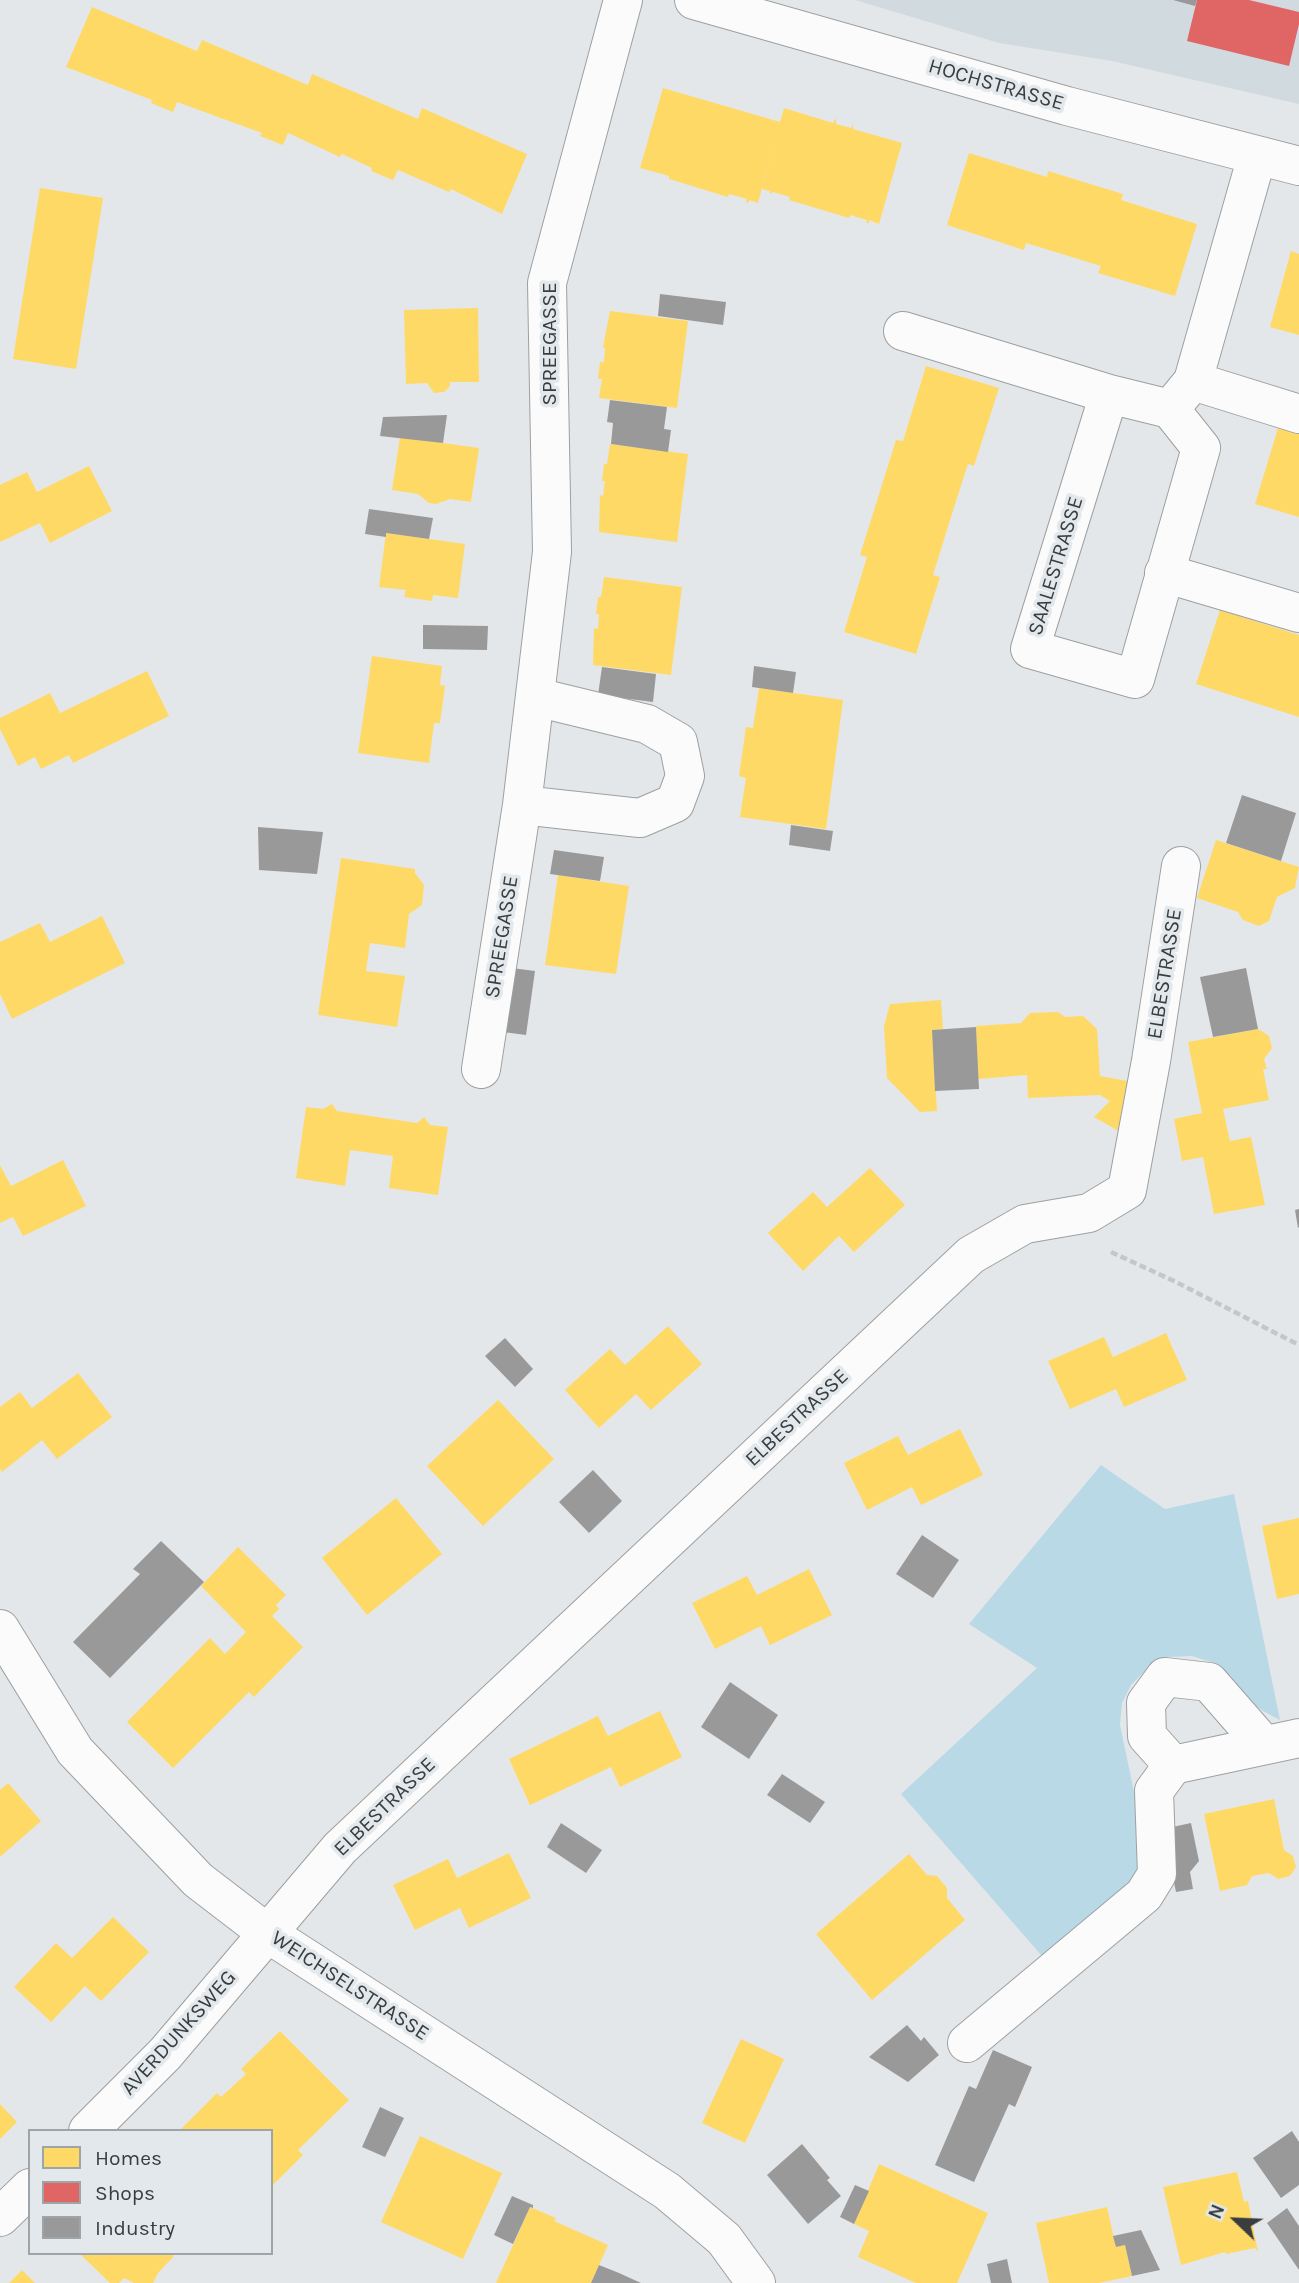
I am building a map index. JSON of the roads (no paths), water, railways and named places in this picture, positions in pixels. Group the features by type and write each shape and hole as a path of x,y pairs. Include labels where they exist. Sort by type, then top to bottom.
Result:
{"street":[{"name":"SPREEGASSE","path":"481,1069 522,805 552,552 547,284 624,0"},
{"name":"HOCHSTRASSE","path":"694,0 1067,106 1299,166"},
{"path":"1181,395 1257,156"},
{"path":"902,331 1110,394 1181,395 1299,414"},
{"name":"SAALESTRASSE","path":"1110,394 1030,649 1135,679 1201,448 1181,395"},
{"path":"1164,573 1299,613"},
{"path":"522,805 640,818 675,803 685,776 678,742 647,724 536,697"},
{"name":"ELBESTRASSE","path":"267,1933 341,1849 971,1255 1025,1224 1088,1213 1127,1190 1151,1061 1181,866"},
{"name":"WEICHSELSTRASSE","path":"0,1629 75,1751 198,1880 267,1933 667,2191 724,2239 756,2283"},
{"path":"1173,1765 1147,1736 1146,1703 1165,1678 1209,1682 1281,1742"},
{"path":"967,2043 1144,1895 1157,1874 1154,1791 1173,1765 1281,1742"},
{"name":"AVERDUNKSWEG","path":"90,2129 165,2054 267,1933"},
{"path":"0,2217 28,2190"}]}
